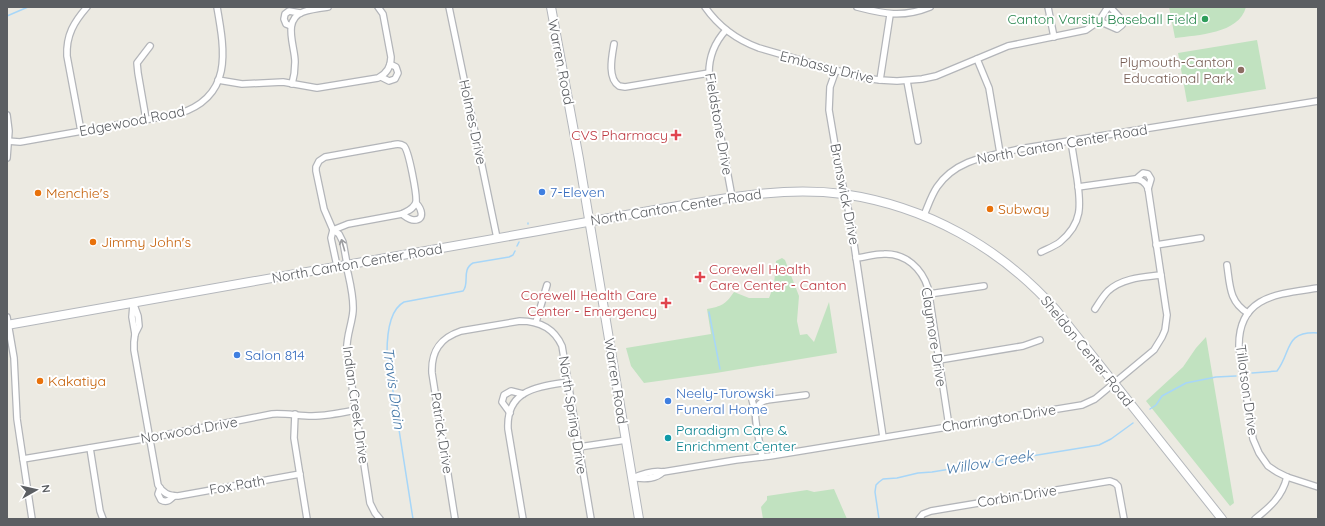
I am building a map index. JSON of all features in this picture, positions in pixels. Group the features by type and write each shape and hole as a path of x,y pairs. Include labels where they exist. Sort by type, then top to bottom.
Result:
{"main road":[{"name":"Warren Road","path":"550,7 590,221 639,519"},
{"name":"North Canton Center Road","path":"7,322 133,302 590,221 764,193 791,191 844,194 887,203 924,216"},
{"name":"Sheldon Center Road","path":"924,216 950,227 976,242 997,256 1028,281 1056,310 1222,519"}],"street":[{"path":"80,131 67,56 67,45 73,26 87,7"},
{"name":"Edgewood Road","path":"8,141 20,142 178,114 192,108 207,97 214,89 221,72 224,55 217,7"},
{"path":"292,84 295,64 291,26 293,20 300,13 305,11 328,7"},
{"name":"Holmes Drive","path":"449,7 497,238"},
{"name":"Embassy Drive","path":"705,7 714,19 726,30 743,42 759,48 863,78 908,81 936,76 1008,46 1080,32 1092,27 1099,21 1109,7"},
{"path":"857,7 890,14 913,12 930,7"},
{"path":"1048,7 1054,37"},
{"path":"1099,21 1117,29 1122,25 1122,20 1109,7"},
{"path":"218,80 242,84 276,82 322,88 380,77 386,73 391,57 381,8"},
{"path":"291,26 286,24 284,19 285,14 289,11 300,13"},
{"path":"880,80 890,14"},
{"name":"Fieldstone Drive","path":"726,30 713,50 709,73 732,197"},
{"path":"614,44 611,62 614,80 619,86 625,87 709,73"},
{"path":"146,119 137,63 150,46"},
{"path":"977,59 989,88 1000,153"},
{"path":"380,77 389,81 395,79 398,73 396,67 390,64"},
{"name":"Brunswick Drive","path":"836,70 830,88 829,106 844,194 849,209 883,437"},
{"path":"908,81 918,141"},
{"name":"North Canton Center Road","path":"924,216 937,187 951,171 972,160 1000,153 1318,101"},
{"path":"7,115 9,131 7,158"},
{"path":"1041,252 1059,243 1073,229 1077,222 1080,210 1080,200 1071,142"},
{"path":"337,266 331,238 332,230 324,209 316,171 319,161 326,156 392,145 402,145 406,148 408,154 416,203 420,208 421,216 413,220 402,214"},
{"name":"Charrington Drive","path":"1136,179 1143,174 1148,174 1151,179 1148,189"},
{"path":"1078,187 1136,179"},
{"name":"Charrington Drive","path":"633,478 658,471 663,472 762,457 1082,405 1095,399 1151,354 1158,345 1166,325 1167,316 1148,189 1143,181 1136,179"},
{"path":"332,230 348,224 402,214 409,211 416,203"},
{"name":"Indian Creek Drive","path":"332,230 339,234 343,242 347,264 353,309 346,348 370,502 375,513 380,519"},
{"path":"1156,244 1201,238"},
{"name":"Claymore Drive","path":"856,258 886,254 896,255 905,258 921,273 926,283 928,294 948,426"},
{"path":"1227,265 1230,289 1233,298 1240,307 1248,313 1268,297 1318,288"},
{"path":"1095,309 1108,292 1121,283 1133,279 1161,275"},
{"path":"536,322 547,285"},
{"path":"928,294 984,286"},
{"name":"Fox Path","path":"133,302 132,317 135,334 134,350 158,485 165,494 174,496 300,474"},
{"name":"Tillotson Drive","path":"1248,313 1240,332 1239,347 1257,448 1265,462 1277,472 1286,477 1318,487"},
{"name":"Patrick Drive","path":"455,519 432,373 433,355 447,337 461,331 520,321 536,322"},
{"path":"7,322 14,358 17,419 32,519"},
{"name":"North Spring Drive","path":"536,322 550,329 560,341 564,353 590,519"},
{"path":"938,360 1023,346 1040,340"},
{"path":"523,519 508,430 510,413 514,403 523,394 535,388 568,382"},
{"path":"510,413 502,402 504,395 510,391 523,394"},
{"path":"762,457 755,411 760,403 767,400 806,395"},
{"name":"Norwood Drive","path":"23,459 149,438 272,414 324,416 356,410"},
{"path":"295,414 294,438 307,519"},
{"path":"579,447 626,440"},
{"path":"90,448 100,511 103,519"},
{"path":"1256,519 1279,497 1285,484 1286,477"},
{"name":"Corbin Drive","path":"920,517 925,512 931,510 1107,481 1115,482 1118,486 1124,519"}],"green space":[{"name":"Canton Varsity Baseball Field","path":"1169,7 1246,7 1242,16 1235,23 1226,28 1216,32 1175,38"},
{"path":"1257,40 1266,89 1187,102 1178,53"},
{"path":"782,258 785,260 799,296 797,321 800,335 807,334 814,342 829,302 837,353 644,383 631,366 626,348 711,334 707,309 723,304 734,292 749,298 769,298 774,285 776,261"},
{"path":"1206,337 1234,503 1230,506 1146,401 1183,367 1196,348"},
{"path":"834,489 847,519 763,519 761,507 767,500 767,496 807,490 814,492"}],"waterway":[{"path":"7,16 28,7"},
{"name":"Travis Drain","path":"517,246 519,242"},
{"name":"Travis Drain","path":"413,519 387,353 388,332 392,318 395,311 404,302 463,291 466,284 466,273 469,266 473,263 509,257 513,255 515,251"},
{"path":"709,312 720,369"},
{"name":"Willow Creek","path":"1252,373 1277,371 1294,339 1299,335 1318,333"},
{"name":"Willow Creek","path":"1150,409 1156,405 1162,396 1186,383 1216,377 1236,376"},
{"name":"Willow Creek","path":"879,519 875,492 876,485 883,479 1099,445 1111,439 1133,423"}],"place":[{"name":"Canton Varsity Baseball Field","path":"1205,19"},
{"name":"Plymouth-Canton Educational Park","path":"1241,70"},
{"name":"CVS Pharmacy","path":"676,135"},
{"name":"7-Eleven","path":"542,192"},
{"name":"Menchie's","path":"38,193"},
{"name":"Subway","path":"990,209"},
{"name":"Jimmy John's","path":"93,242"},
{"name":"Corewell Health Care Center - Canton","path":"700,277"},
{"name":"Corewell Health Care Center - Emergency","path":"666,303"},
{"name":"Salon 814","path":"237,355"},
{"name":"Kakatiya","path":"40,381"},
{"name":"Neely-Turowski Funeral Home","path":"668,401"},
{"name":"Paradigm Care & Enrichment Center","path":"668,438"}]}
